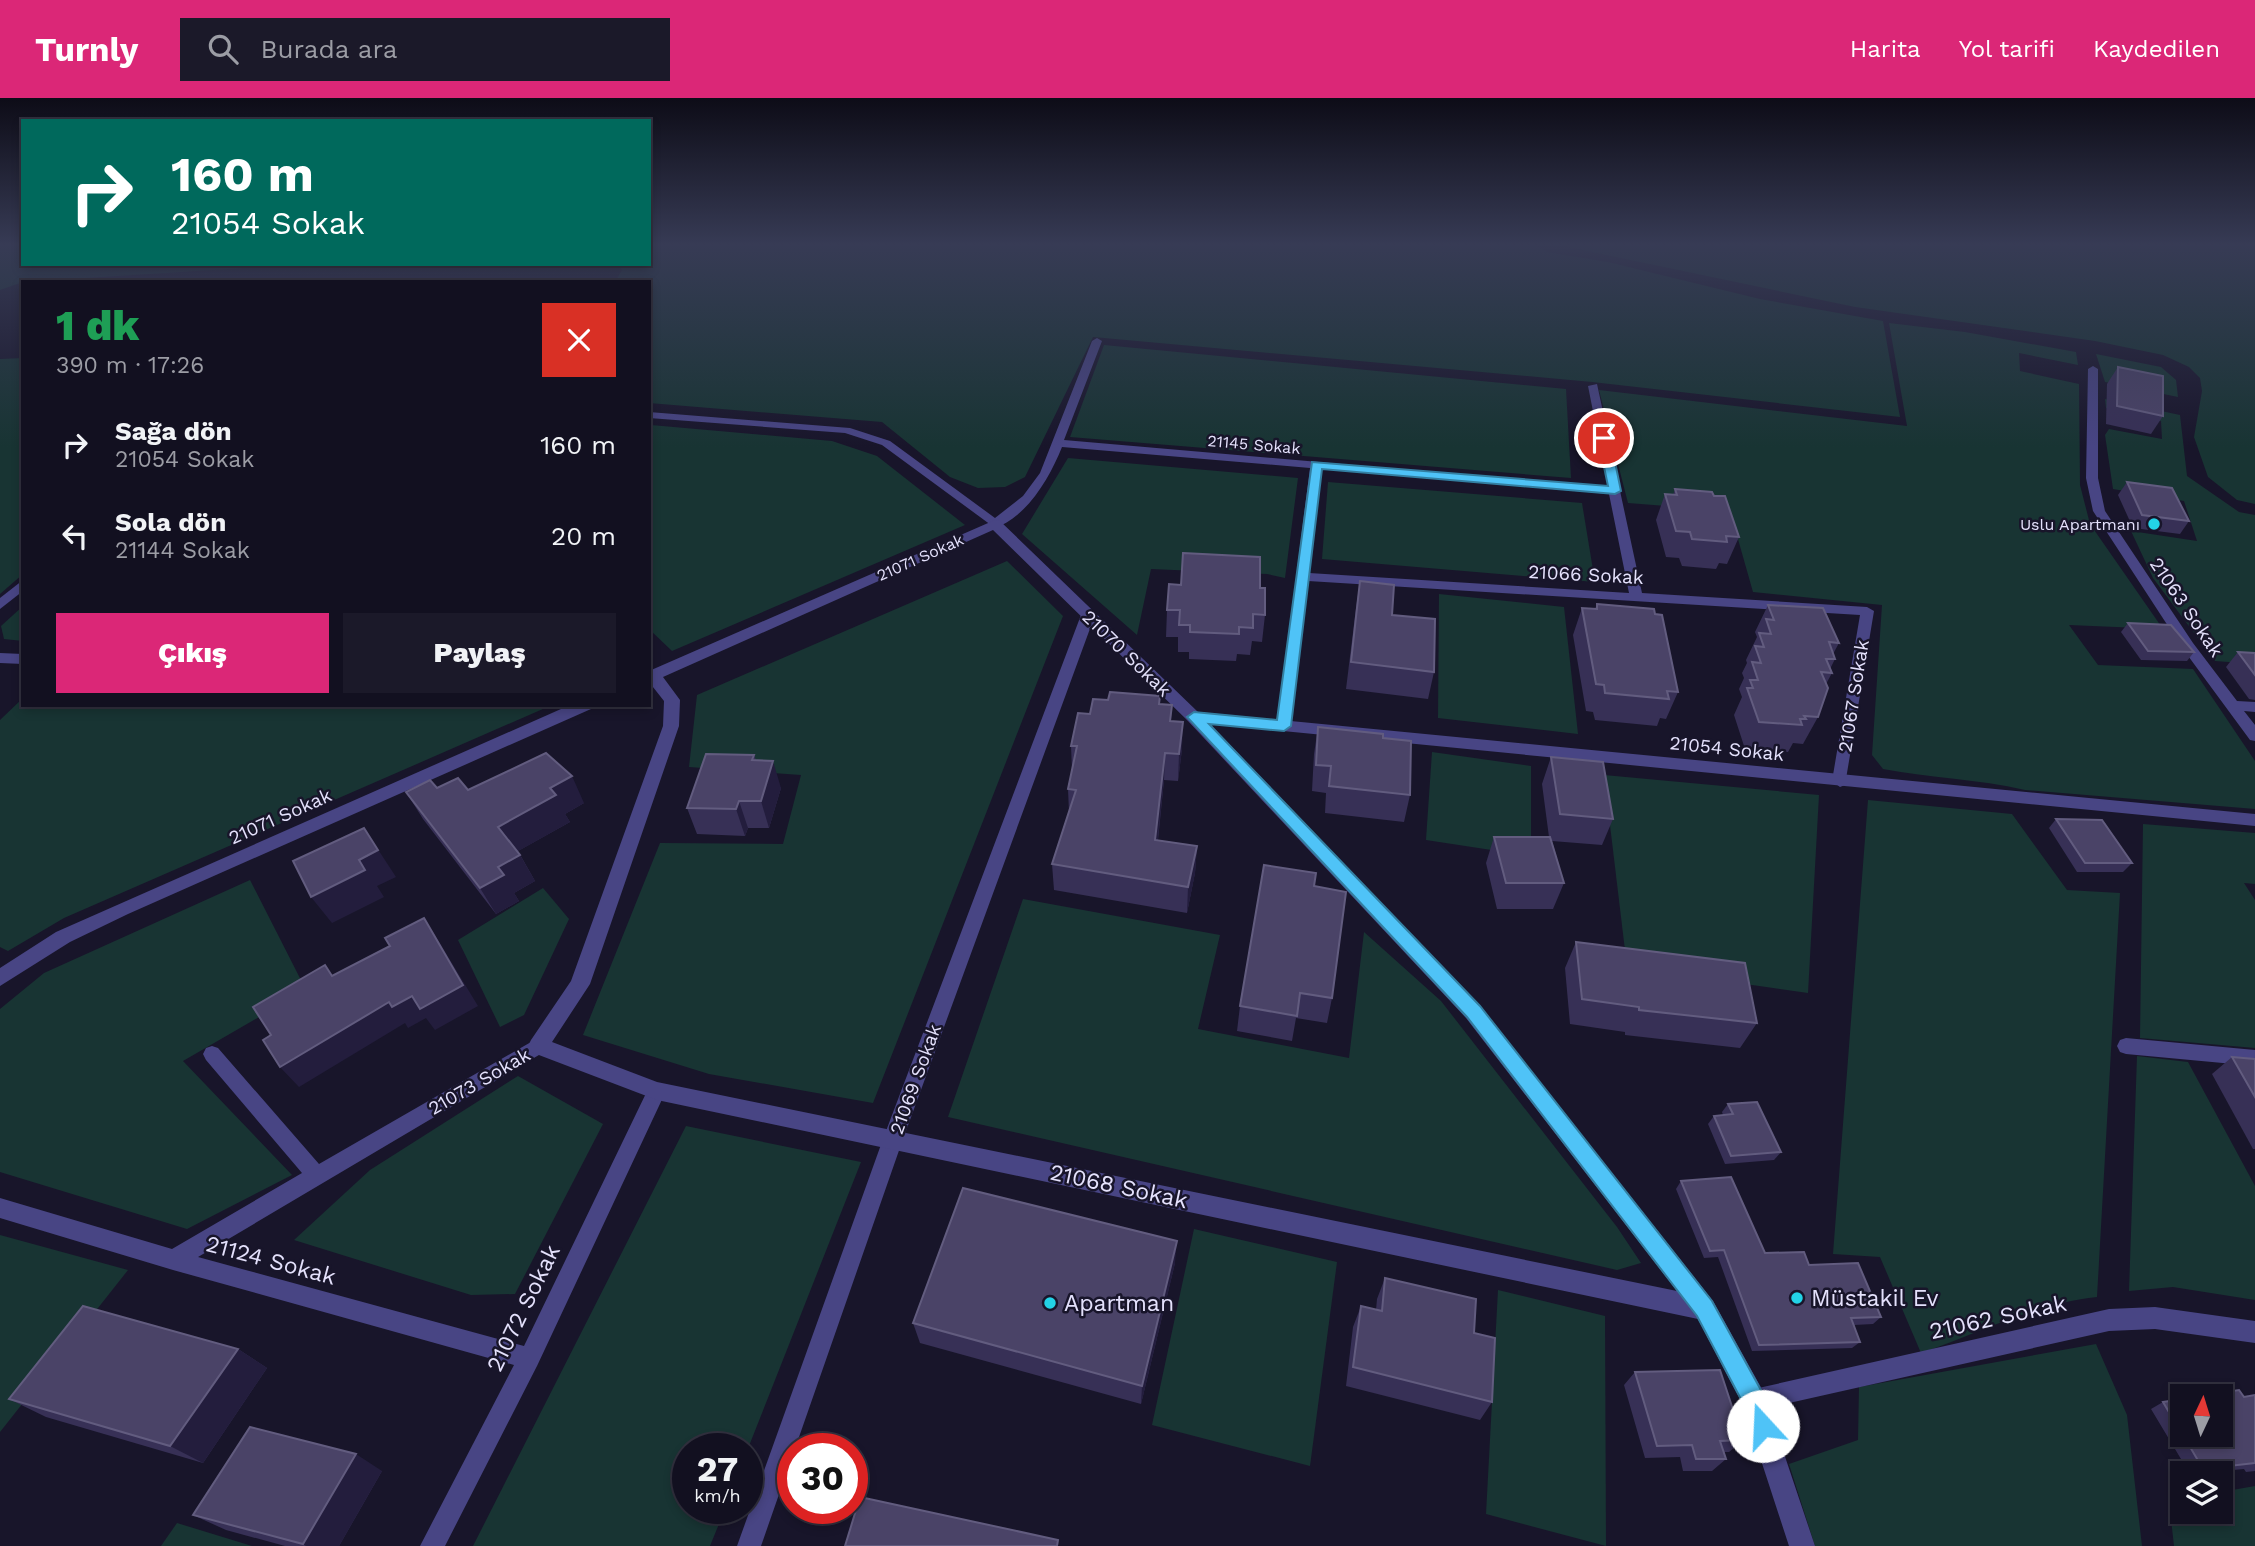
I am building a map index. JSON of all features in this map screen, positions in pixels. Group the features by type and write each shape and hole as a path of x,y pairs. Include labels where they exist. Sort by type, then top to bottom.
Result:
{"street":[{"name":"21070 Sokak","path":"995,524 1194,717 1473,1012 1705,1309 1754,1400 1798,1540"},
{"name":"21071 Sokak","path":"651,674 995,524"},
{"name":"21073 Sokak","path":"538,1046 580,984 671,726 672,700 651,674"},
{"name":"21071 Sokak","path":"0,978 63,937 110,915 579,707"},
{"name":"21054 Sokak","path":"1194,717 2255,820"},
{"name":"21068 Sokak","path":"538,1046 657,1091 1705,1309"}],"lane":[{"name":"21071 Sokak","path":"995,524 1027,499 1046,473 1097,341"},
{"name":"21063 Sokak","path":"2093,369 2092,478 2099,511 2188,646 2255,736"},
{"path":"1593,386 1636,597"},
{"name":"21070 Sokak","path":"651,415 846,430 895,449 995,524"},
{"name":"21145 Sokak","path":"1058,443 1615,491"},
{"path":"1284,726 1316,465"},
{"name":"21066 Sokak","path":"1302,577 1867,611"},
{"path":"0,605 21,586"},
{"name":"21067 Sokak","path":"1840,780 1867,611"},
{"name":"21069 Sokak","path":"749,1546 893,1139 1088,615"},
{"path":"0,658 21,659"},
{"path":"2234,706 2255,707"},
{"name":"21073 Sokak","path":"173,1260 538,1046"},
{"path":"2126,1046 2255,1058"},
{"path":"212,1054 317,1176"},
{"name":"21072 Sokak","path":"432,1546 529,1357 657,1091"},
{"name":"21124 Sokak","path":"0,1208 173,1260 529,1357"},
{"name":"21062 Sokak","path":"1754,1400 2109,1320 2155,1318 2255,1332"}],"green space":[{"path":"651,312 1830,312 1883,321 1900,417 1592,382 1093,337 1025,477 1005,487 978,488 950,477 882,422 651,403"},
{"path":"1887,312 2255,312 2255,504 2237,500 2208,477 2194,437 2202,391 2200,378 2189,367 2163,355 2095,341"},
{"path":"1889,323 1965,332 2076,352 2078,365 2019,353 2020,371 2079,384 2080,485 2090,524 2163,629 2069,625 2098,665 2193,669 2255,761 2255,809 2025,790 1883,769 1872,755 1882,605 1753,592 1730,511 1628,503 1599,390 1907,426"},
{"path":"1104,345 1566,389 1571,478 1070,437"},
{"path":"2096,354 2161,367 2176,380 2178,397 2105,382"},
{"path":"21,358 21,576 0,594 0,359"},
{"path":"2105,399 2180,415 2187,476 2239,512 2255,515 2255,664 2215,661 2153,578 2131,531 2197,541 2184,501 2113,489 2105,435 2109,429 2162,439 2161,421 2106,408"},
{"path":"651,425 832,441 877,456 965,525 672,651 651,631"},
{"path":"1068,458 1298,478 1285,578 1267,574 1151,569 1137,635 1022,534"},
{"path":"1328,482 1582,503 1595,582 1322,559"},
{"path":"1007,561 1063,616 873,1103 709,1074 583,1035 660,843 783,844 801,775 689,767 697,695"},
{"path":"1439,594 1564,607 1578,734 1438,718"},
{"path":"21,608 21,641 4,639 1,626"},
{"path":"21,700 21,707 547,707 64,918 8,951 0,947 0,720"},
{"path":"1432,752 1531,766 1531,856 1426,840"},
{"path":"1604,775 1819,795 1808,993 1627,967"},
{"path":"1868,800 2012,814 2067,890 2120,893 2097,1297 2030,1312 1921,1353 1880,1257 1833,1254"},
{"path":"2143,824 2255,833 2255,884 2244,883 2255,900 2255,1048 2140,1038"},
{"path":"250,880 306,990 183,1061 292,1175 187,1229 0,1172 0,1009 44,973"},
{"path":"543,888 569,919 524,1015 500,1027 458,940"},
{"path":"1023,899 1220,935 1198,1029 1349,1058 1364,932 1441,1001 1617,1227 1641,1263 1617,1270 948,1117"},
{"path":"2137,1056 2188,1062 2255,1186 2255,1300 2173,1287 2129,1291"},
{"path":"518,1076 603,1124 515,1294 471,1295 294,1240 370,1170"},
{"path":"686,1126 861,1162 754,1433 672,1433 672,1524 719,1524 710,1546 473,1546"},
{"path":"1194,1229 1337,1262 1310,1466 1152,1425"},
{"path":"0,1235 128,1270 0,1432"},
{"path":"1498,1290 1605,1316 1606,1546 1486,1514"},
{"path":"2096,1344 2127,1415 2142,1546 1815,1546 1789,1464 1858,1440 1859,1387"},
{"path":"2255,1486 2255,1546 2174,1546 2172,1524 2233,1524 2233,1490"},
{"path":"177,1523 252,1546 161,1546"}],"building":[{"path":"2118,367 2163,376 2163,416 2117,406"},
{"path":"2127,482 2172,488 2189,521 2142,515"},
{"path":"1675,489 1712,492 1714,496 1725,496 1739,537 1726,536 1727,542 1692,539 1690,532 1676,531 1665,494 1677,495"},
{"path":"1183,553 1260,557 1260,588 1265,588 1265,615 1253,614 1253,628 1239,627 1239,634 1190,632 1190,625 1179,625 1180,610 1167,610 1169,584 1181,585"},
{"path":"1360,581 1394,585 1392,615 1435,619 1434,672 1351,662"},
{"path":"1597,604 1654,609 1655,614 1662,615 1678,692 1667,691 1669,699 1605,693 1604,685 1596,684 1582,608 1597,609"},
{"path":"1768,605 1823,608 1839,643 1829,642 1835,659 1826,659 1832,673 1821,672 1828,688 1818,717 1804,716 1806,719 1800,719 1802,725 1759,722 1747,688 1753,688 1750,680 1758,680 1752,662 1761,663 1755,646 1764,647 1759,633 1771,634 1766,619 1774,620"},
{"path":"2128,623 2171,625 2194,652 2148,651"},
{"path":"2238,652 2255,653 2255,675"},
{"path":"1110,692 1160,696 1159,704 1172,705 1170,721 1183,722 1179,754 1165,753 1155,840 1197,846 1188,887 1052,864 1076,790 1068,789 1077,746 1071,746 1078,713 1090,714 1093,699 1108,700"},
{"path":"1318,727 1383,734 1383,738 1411,741 1410,795 1329,786 1331,766 1316,765"},
{"path":"546,753 572,776 550,788 556,795 498,827 520,855 498,867 504,875 480,888 406,792 430,780 437,788 458,778 468,790"},
{"path":"706,754 754,755 752,760 773,761 761,801 739,801 736,809 687,808"},
{"path":"1551,757 1603,762 1613,819 1560,814"},
{"path":"2056,819 2102,820 2132,863 2085,863"},
{"path":"364,828 378,850 359,860 365,870 311,897 293,861"},
{"path":"1494,837 1550,837 1564,883 1506,883"},
{"path":"1264,865 1316,873 1314,886 1346,892 1332,998 1300,993 1297,1016 1240,1006"},
{"path":"424,918 463,985 420,1009 412,996 392,1007 389,1002 280,1067 263,1040 271,1035 253,1007 325,965 332,976 390,946 385,938"},
{"path":"1576,942 1745,963 1757,1023 1639,1010 1639,1007 1582,999"},
{"path":"2232,1057 2255,1059 2255,1097"},
{"path":"1757,1102 1781,1152 1731,1156 1714,1116 1733,1114 1728,1104"},
{"name":"Müstakil Ev","path":"1731,1177 1765,1253 1804,1252 1809,1265 1858,1263 1881,1317 1851,1318 1860,1342 1759,1345 1724,1250 1710,1251 1681,1181"},
{"name":"Apartman","path":"963,1188 1177,1241 1142,1386 913,1323"},
{"path":"1385,1278 1476,1299 1474,1333 1495,1338 1492,1402 1353,1367 1361,1306 1382,1311"},
{"path":"83,1306 238,1349 170,1446 9,1399"},
{"path":"1720,1370 1743,1440 1720,1441 1726,1459 1696,1459 1692,1445 1657,1446 1635,1372"},
{"path":"2239,1390 2244,1397 2255,1395 2255,1463 2233,1466 2233,1461 2198,1461 2190,1447 2233,1447 2233,1391"},
{"path":"2170,1401 2170,1414 2163,1402"},
{"path":"250,1427 356,1454 303,1544 193,1515"},
{"path":"868,1499 1058,1540 1057,1546 845,1546 852,1524 868,1524"}],"place":[{"name":"Uslu Apartmanı","path":"2154,524"},
{"name":"Müstakil Ev","path":"1797,1298"},
{"name":"Apartman","path":"1050,1303"}],"route":[{"path":"1604,438 1615,491 1316,465 1284,726 1194,717 1473,1012 1705,1309 1754,1400 1763,1426"}]}
